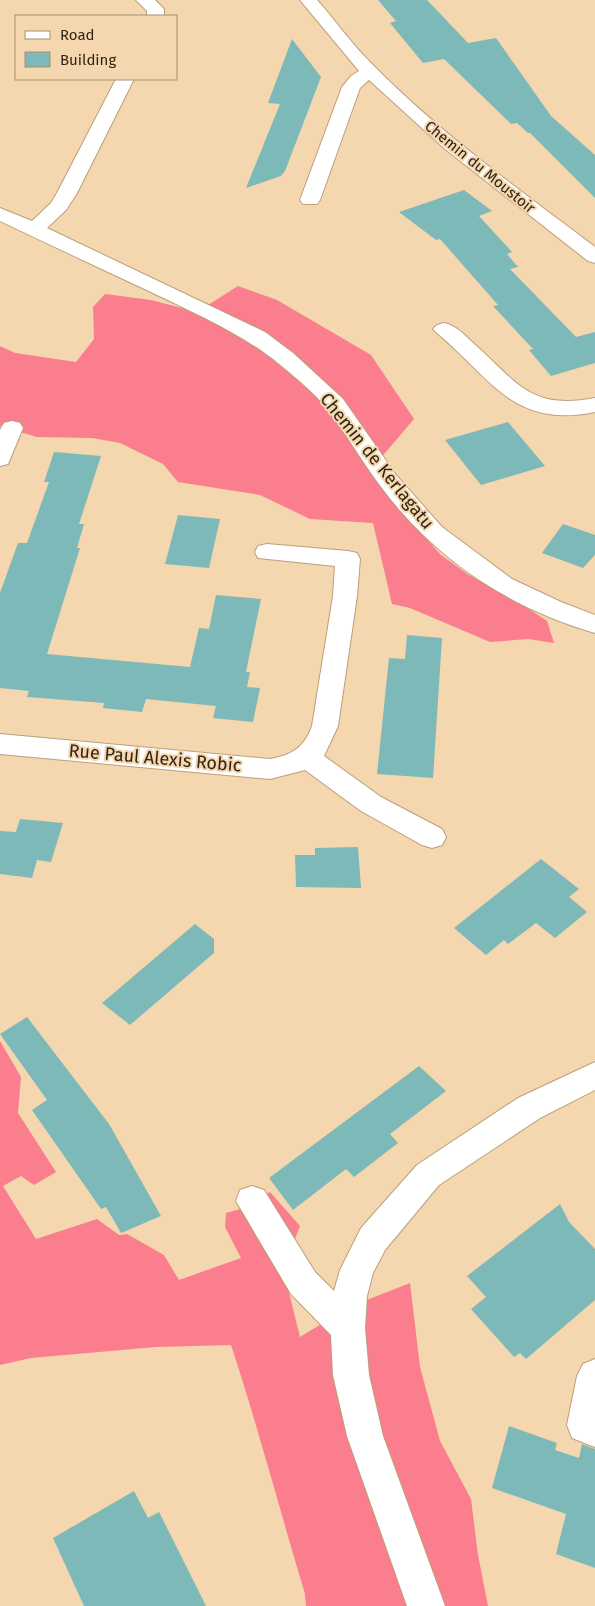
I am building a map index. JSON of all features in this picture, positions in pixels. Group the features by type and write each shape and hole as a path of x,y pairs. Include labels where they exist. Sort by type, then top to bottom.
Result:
{"street":[{"path":"144,0 156,9 155,15"},
{"name":"Chemin du Moustoir","path":"308,0 370,72 491,178 595,256"},
{"path":"310,200 351,87 357,80 370,72"},
{"path":"33,231 50,216 63,200 124,80"},
{"name":"Chemin de Kerlagatu","path":"0,214 188,302 257,337 285,358 321,390 351,426 388,480 434,533 454,550 503,585 552,608 595,624"},
{"path":"444,329 488,368 507,389 522,398 550,406 573,408 595,405"},
{"path":"0,459 12,428"},
{"path":"267,552 348,559 345,596 325,726 320,744 307,758 371,804 432,837"},
{"name":"Rue Paul Alexis Robic","path":"0,744 270,769 287,766 307,758"},
{"path":"426,1606 365,1436 351,1375 348,1328 350,1296 357,1270 373,1239 394,1212 428,1175 529,1108 595,1075"},
{"path":"252,1201 303,1283 348,1328"},
{"path":"595,1376 585,1426 595,1429"}],"shaded area":[{"path":"238,286 277,300 371,355 414,419 373,467 396,505 441,555 469,575 511,597 547,621 554,643 528,639 490,642 410,608 392,604 373,523 310,519 260,495 178,482 163,464 120,443 92,438 37,437 0,426 0,346 15,353 76,362 94,339 93,307 105,294 151,300 197,312"},
{"path":"0,1041 21,1077 18,1113 56,1172 34,1185 21,1176 3,1186 36,1239 97,1219 119,1235 127,1234 164,1255 179,1280 241,1258 225,1227 226,1213 240,1209 270,1192 300,1226 283,1268 300,1337 349,1307 410,1283 420,1367 440,1441 471,1499 478,1555 488,1606 306,1606 305,1594 231,1345 156,1347 31,1358 0,1365"}],"building":[{"path":"378,0 427,0 468,43 496,38 551,116 595,155 595,198 530,133 517,123 511,124 444,59 423,63 390,23 396,21"},
{"path":"292,39 321,77 285,171 281,176 246,188 280,104 268,103"},
{"path":"464,190 492,211 479,216 512,252 507,254 518,267 510,269 576,337 595,332 595,363 551,376 529,350 533,349 493,306 498,305 440,239 436,240 399,212"},
{"path":"508,422 545,466 481,485 445,440"},
{"path":"54,452 101,456 79,524 84,524 77,548 80,548 47,654 190,667 199,628 209,629 216,595 261,599 246,672 250,672 247,687 260,688 253,722 213,718 216,706 146,699 142,712 103,708 104,703 27,697 29,691 0,688 0,593 18,543 27,543 49,482 44,482"},
{"path":"178,515 220,519 209,568 165,564"},
{"path":"563,524 595,535 595,555 583,568 542,553"},
{"path":"407,635 442,638 433,778 377,774 389,658 405,659"},
{"path":"20,819 63,823 51,862 37,860 32,878 0,874 0,831 16,832"},
{"path":"358,847 361,888 296,887 295,855 315,855 315,848"},
{"path":"541,859 579,889 569,897 587,912 555,938 536,923 508,944 504,940 486,955 454,928"},
{"path":"195,924 214,939 214,953 130,1025 102,1003"},
{"path":"27,1017 109,1124 161,1216 121,1233 106,1207 101,1209 32,1110 47,1100 0,1034"},
{"path":"419,1066 446,1091 390,1134 398,1143 354,1177 346,1169 293,1210 269,1178"},
{"path":"560,1204 569,1222 595,1249 595,1300 526,1359 520,1353 514,1357 471,1309 486,1297 467,1276"},
{"path":"509,1426 557,1443 555,1450 579,1458 582,1444 595,1449 595,1568 556,1554 566,1514 492,1488"},
{"path":"134,1491 148,1518 159,1512 206,1606 84,1606 53,1538"}]}
